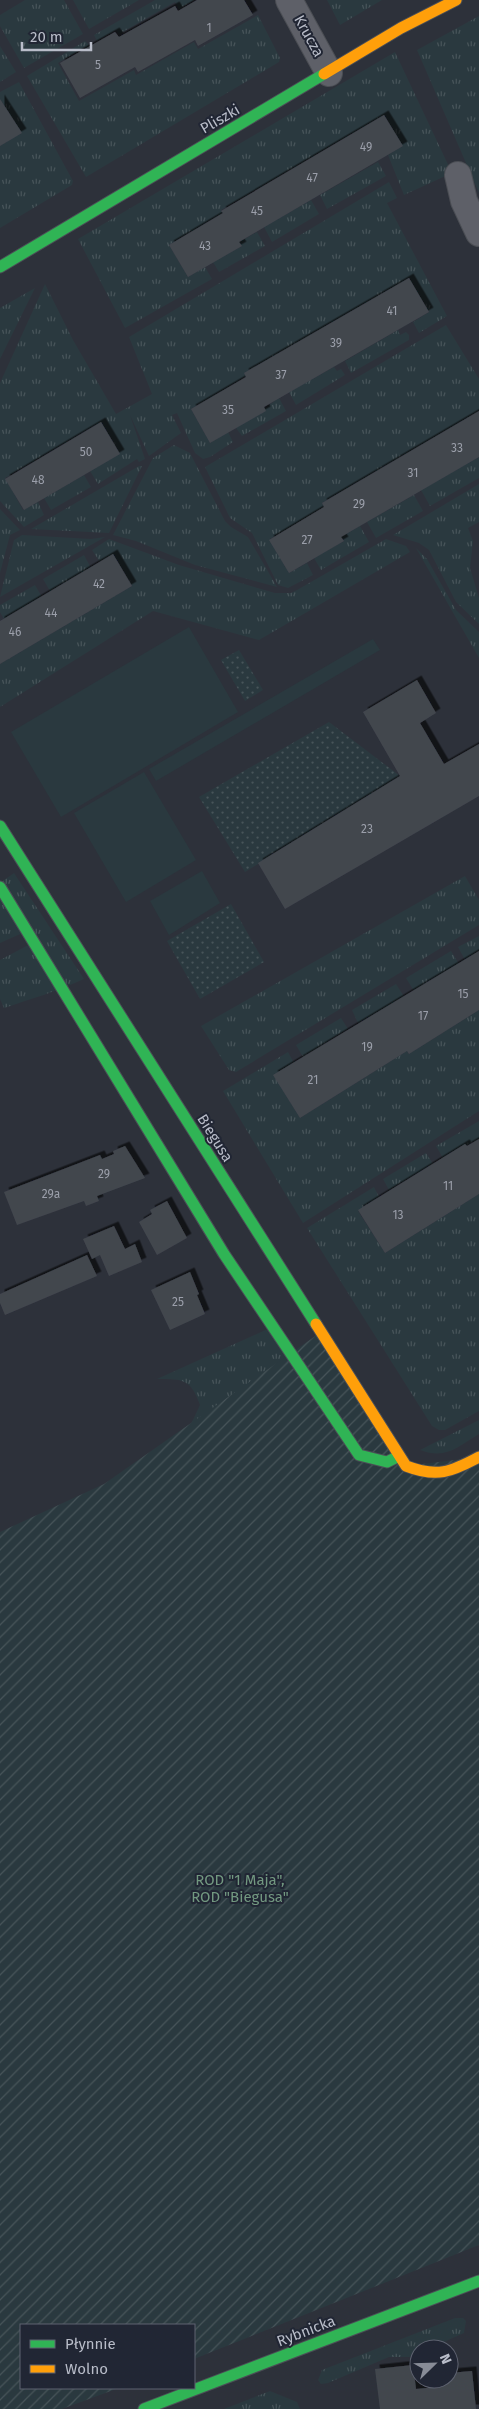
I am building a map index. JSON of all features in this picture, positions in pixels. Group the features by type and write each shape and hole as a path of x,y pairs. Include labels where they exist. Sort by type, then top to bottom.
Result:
{"street":[{"name":"Krucza","path":"289,0 329,73"},
{"name":"Pliszki","path":"0,267 329,73 401,28 456,0"},
{"path":"458,175 464,201 479,233"},
{"name":"Biegusa","path":"0,826 406,1466 424,1474 449,1473 479,1457"},
{"path":"25,866 0,885 215,1238 359,1455 387,1462 399,1456"},
{"name":"Rybnicka","path":"144,2409 479,2281"}],"green space":[{"path":"25,0 64,0 83,34 24,68 0,26 0,15"},
{"path":"73,0 139,0 89,29"},
{"path":"155,0 194,0 179,9 175,2 119,34 116,30 97,41 94,35"},
{"path":"327,0 382,0 340,25"},
{"path":"258,15 280,58 279,62 86,177 27,76 85,41 89,45 58,63 79,101 134,70 136,75 194,42 198,49"},
{"path":"479,16 479,193 417,50"},
{"path":"0,46 16,72 0,82"},
{"path":"395,52 452,173 404,195 388,155 402,146 384,115 221,210 223,213 169,245 188,277 205,267 212,279 125,328 78,239"},
{"path":"19,82 73,181 72,185 0,228 0,146 21,133 0,99 0,92"},
{"path":"378,162 386,176 327,209 320,195"},
{"path":"389,182 397,198 387,203 447,316 419,333 413,322 429,312 409,279 191,409 210,443 228,432 233,442 210,457 203,459 195,453 177,413 172,415 181,433 149,456 130,415 145,459 139,462 137,459 98,484 90,471 119,454 101,422 5,478 23,510 38,502 44,515 24,527 0,501 0,383 45,284 73,340 116,414 152,394 129,337"},
{"path":"311,200 319,214 272,242 264,227"},
{"path":"257,232 265,246 219,272 213,262 242,246 239,242"},
{"path":"35,288 0,359 0,308"},
{"path":"446,325 479,379 479,411 322,503 324,507 270,539 289,573 307,563 313,575 288,588 278,585 252,533 230,518 205,467"},
{"path":"398,330 400,335 406,332 409,335 409,340 351,373 345,361"},
{"path":"334,367 337,371 341,369 345,375 296,405 289,392"},
{"path":"279,398 286,411 242,436 236,428"},
{"path":"174,445 190,453 225,521 248,537 277,587 195,565 136,541 113,535 153,458"},
{"path":"479,457 479,478 430,506 421,490"},
{"path":"142,466 109,533 31,529"},
{"path":"84,475 91,487 51,510 44,498"},
{"path":"479,484 479,522 468,528 473,541 470,568 479,598 479,624 456,602 429,550 419,543 393,535"},
{"path":"414,495 423,511 376,538 367,522"},
{"path":"0,509 20,530 10,535 0,573"},
{"path":"360,526 369,542 321,570 314,558 344,541 341,537"},
{"path":"22,535 91,539 105,537 0,597 14,540"},
{"path":"109,539 179,565 275,593 291,593 386,539 406,546 410,552 259,640 153,611 0,707 0,664 132,586 113,555 100,562 92,550"},
{"path":"416,548 427,559 456,610 479,632 479,658"},
{"path":"84,555 91,568 50,591 43,579"},
{"path":"35,585 42,597 4,619 0,612 0,605"},
{"path":"189,627 238,712 61,817 11,732"},
{"path":"373,639 380,650 156,781 149,769"},
{"path":"239,650 263,690 245,701 221,660"},
{"path":"329,722 400,776 245,872 199,797"},
{"path":"144,772 196,860 126,902 74,813"},
{"path":"202,871 220,903 169,935 150,901"},
{"path":"14,873 84,979 4,1008 0,999 0,960 34,942 27,931 0,943 0,883"},
{"path":"465,876 479,900 479,925 236,1072 229,1070 201,1026"},
{"path":"231,904 264,962 200,999 167,941"},
{"path":"479,936 479,951 465,960 458,947"},
{"path":"451,951 459,964 414,991 406,978"},
{"path":"396,984 405,998 358,1023 352,1010"},
{"path":"479,1010 479,1111 303,1223 223,1091 288,1052 294,1063 274,1075 300,1118 407,1051 409,1054"},
{"path":"341,1018 348,1029 303,1057 296,1045"},
{"path":"479,1121 479,1139 443,1158 436,1146"},
{"path":"426,1153 433,1164 389,1190 383,1179"},
{"path":"374,1187 379,1197 358,1211 385,1253 479,1194 479,1411 445,1430 439,1430 432,1426 307,1228"},
{"path":"272,1327 290,1354 191,1424 200,1405 193,1390 189,1385 180,1380 157,1379"},
{"name":"ROD \"1 Maja\", ROD \"Biegusa\"","path":"321,1332 406,1466 479,1457 479,2245 195,2359 195,2324 20,2324 20,2389 116,2389 62,2409 0,2409 0,1532 104,1484"},
{"path":"479,1420 479,1434 451,1451 437,1454 420,1450"},
{"path":"455,2318 463,2318 466,2321 464,2333 450,2339 409,2339 409,2357 389,2357 328,2383 321,2384 318,2380 322,2370"},
{"path":"270,2391 297,2402 300,2409 224,2409"}],"building":[{"path":"197,0 244,0 253,15 198,46 195,40 138,72 135,67 80,98 60,63 115,32 119,37 175,6 178,11"},
{"path":"0,99 22,133 0,146"},
{"path":"384,115 403,146 239,242 242,246 188,277 169,245 223,213 221,211"},
{"path":"409,278 429,312 264,407 266,411 210,443 191,409 246,377 244,373"},
{"path":"479,411 479,457 341,537 344,541 289,573 269,540 324,507 322,503"},
{"path":"101,422 120,454 24,510 5,479"},
{"path":"113,554 132,586 0,664 0,621"},
{"path":"417,680 436,713 420,723 444,764 479,744 479,796 285,909 258,863 400,776 363,712"},
{"path":"479,951 479,1010 409,1054 407,1051 300,1118 273,1075"},
{"path":"479,1139 479,1194 385,1253 358,1210 465,1144 467,1146"},
{"path":"125,1146 145,1178 97,1196 99,1201 86,1206 84,1201 17,1225 4,1192 100,1155 102,1159 114,1154 113,1151"},
{"path":"167,1201 187,1238 157,1255 139,1222 152,1214 150,1210"},
{"path":"114,1226 125,1249 135,1244 142,1262 109,1276 100,1255 92,1259 83,1239"},
{"path":"87,1255 97,1276 5,1315 0,1303 0,1294"},
{"path":"190,1272 205,1314 170,1330 151,1290"},
{"path":"409,2365 409,2389 459,2389 459,2372 472,2371 476,2409 380,2409 375,2369"}],"traffic: fast":[{"path":"0,267 324,74"},
{"path":"0,826 316,1324"},
{"path":"0,887 224,1254 359,1455 387,1462 399,1456"},
{"path":"144,2409 479,2281"}],"traffic: slow":[{"path":"324,74 401,28 456,0"},
{"path":"316,1324 406,1466 427,1472 444,1472 479,1457"}]}
